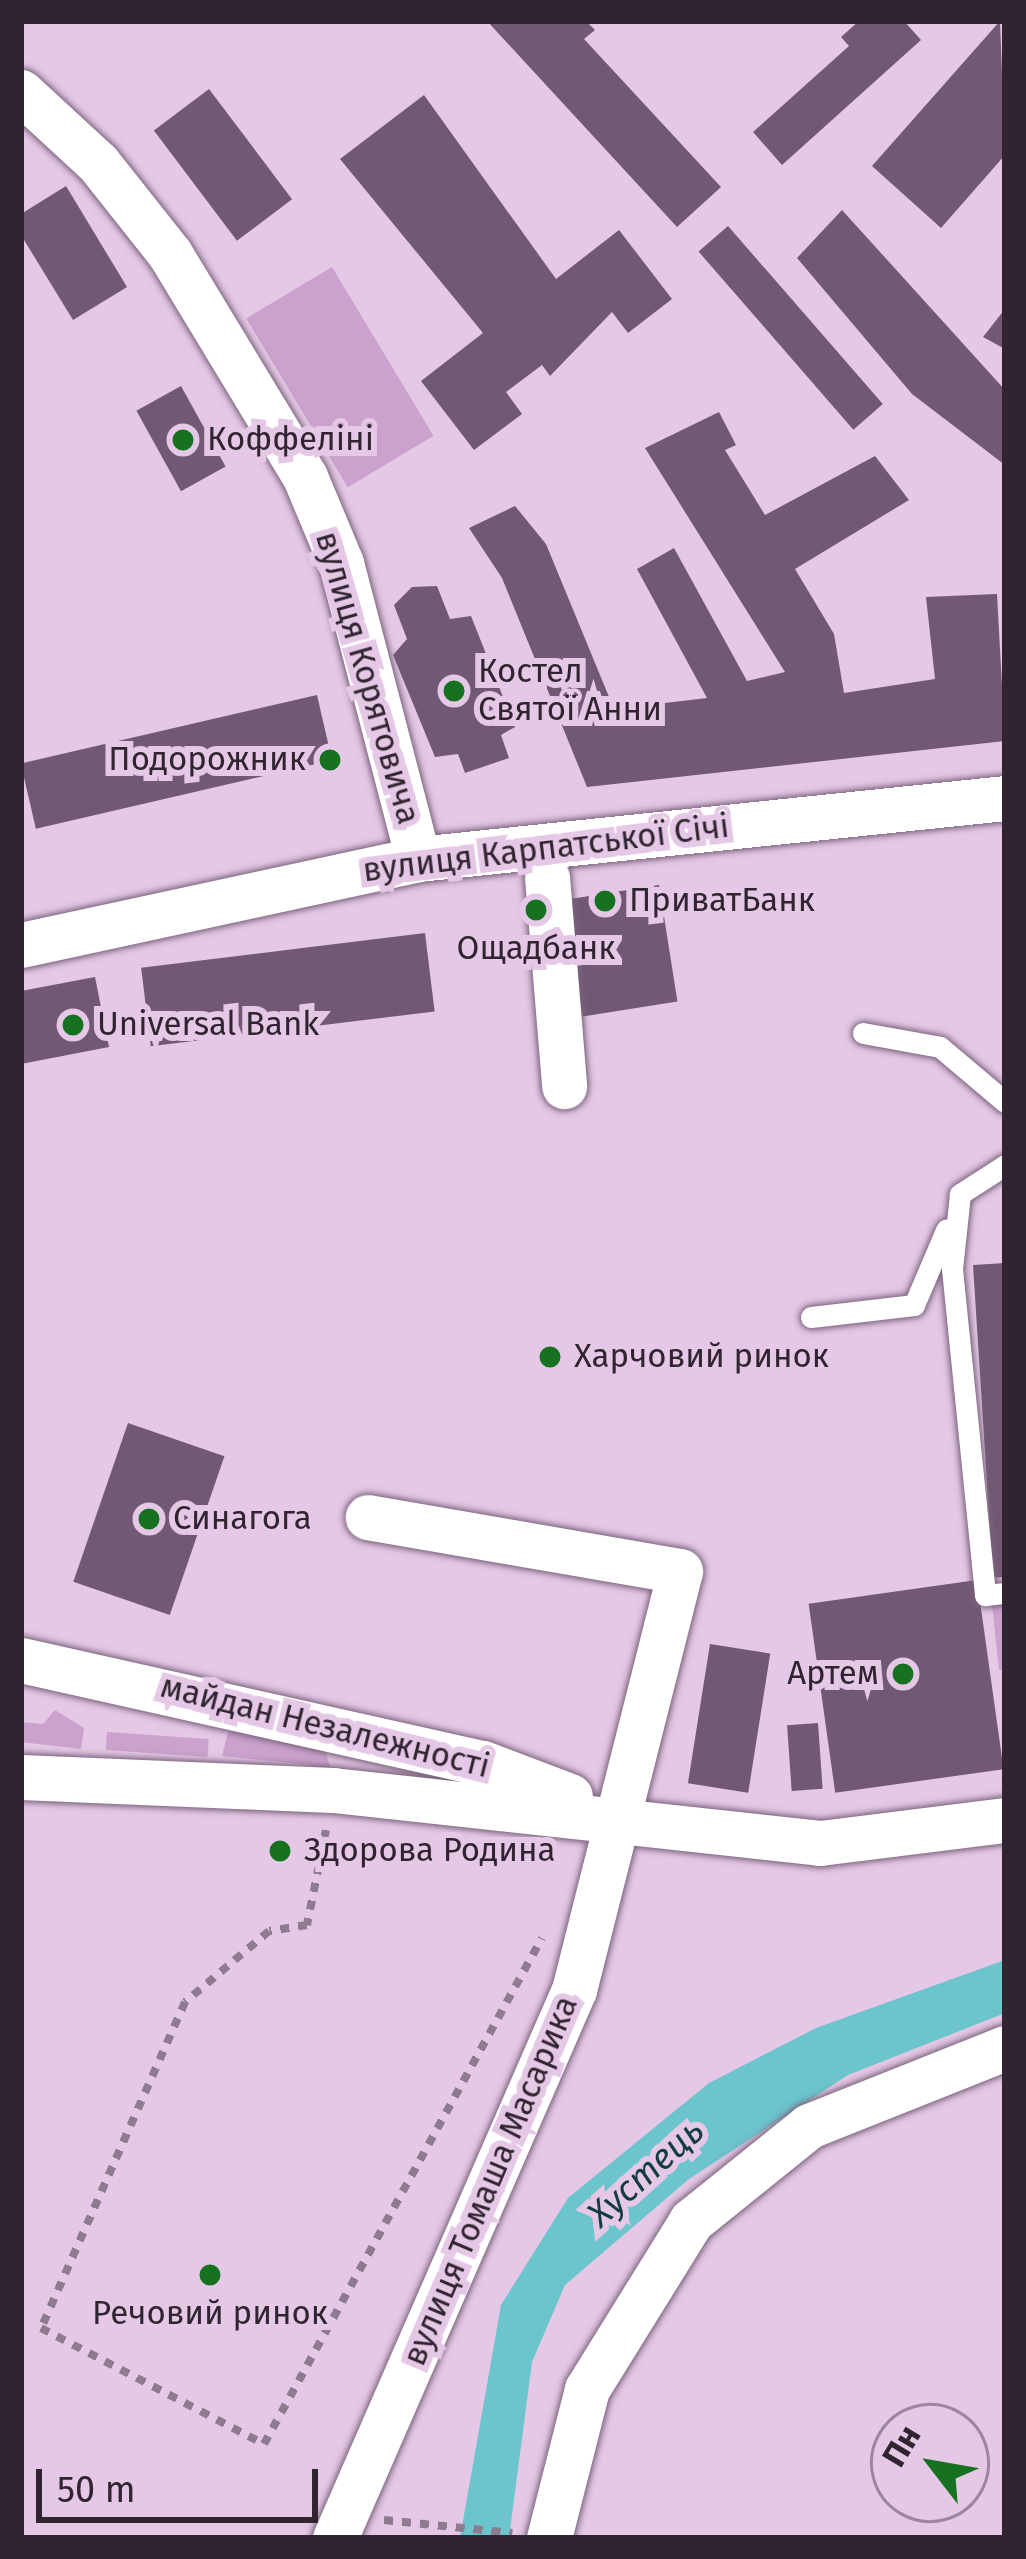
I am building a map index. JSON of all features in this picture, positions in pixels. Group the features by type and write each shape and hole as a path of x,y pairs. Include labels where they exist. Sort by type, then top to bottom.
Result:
{"street":[{"name":"вулиця Корятовича","path":"21,92 98,163 170,254 305,477 341,563 418,859"},
{"name":"вулиця Карпатської Січі","path":"21,946 418,859 1005,798"},
{"path":"547,877 564,1087"},
{"name":"вулиця Томаша Масарика","path":"341,2527 574,1990 624,1816 680,1571 368,1517"},
{"name":"майдан Незалежності","path":"21,1660 483,1762 624,1816"},
{"name":"майдан Незалежності","path":"21,1777 334,1790 624,1816 820,1843 1005,1820"},
{"path":"538,2536 587,2389 691,2221 809,2126 1005,2048"}],"lane":[{"path":"863,1033 940,1047 1005,1102"},
{"path":"811,1316 914,1305 960,1194 1005,1165"},
{"path":"952,1217 985,1595 1005,1593"}],"path":[{"path":"334,1790 307,1925 269,1931 185,2002 41,2328 264,2444 536,1948 599,1904"},
{"path":"341,2527 538,2536"}],"shaded area":[{"path":"332,267 433,436 348,487 246,319"},
{"path":"1005,1603 1005,1670 999,1670 992,1605"},
{"path":"55,1710 84,1728 81,1749 21,1742 21,1722 43,1724"},
{"path":"231,1721 323,1743 331,1769 309,1780 311,1765 222,1756"},
{"path":"107,1732 209,1739 207,1757 106,1750"}],"water":[{"name":"Хустець","path":"1005,1960 1005,2013 848,2075 689,2179 565,2285 532,2362 509,2538 460,2538 501,2305 568,2198 709,2083 816,2028"}],"building":[{"path":"487,21 586,21 595,30 584,39 721,187 677,227"},
{"path":"859,21 904,21 921,40 782,165 753,132 849,46 841,37"},
{"path":"1000,21 1005,155 941,228 872,166"},
{"path":"209,89 292,199 237,241 154,131"},
{"path":"424,95 556,279 619,230 672,299 628,333 612,312 550,376 542,365 506,392 522,414 474,450 421,381 483,333 340,159"},
{"path":"66,186 127,287 73,320 21,235 21,214"},
{"path":"842,210 1005,390 1005,465 912,394 797,258"},
{"path":"728,226 883,404 853,430 699,252"},
{"path":"1005,309 1005,349 983,337"},
{"path":"181,386 226,466 181,491 136,411"},
{"path":"719,412 736,445 725,450 765,515 875,456 909,500 795,569 834,634 844,693 935,679 926,597 997,594 1005,741 587,787 502,578 469,528 515,506 546,544 614,709 707,698 637,569 674,548 747,681 785,672 645,448"},
{"name":"Костел Святої Анни","path":"437,586 450,619 471,616 515,727 501,735 509,758 465,773 458,754 435,757 393,655 407,639 394,605 412,587"},
{"path":"317,695 332,760 36,829 21,763"},
{"path":"659,885 677,1002 583,1017 564,900"},
{"path":"425,933 435,1011 151,1046 141,968"},
{"path":"95,977 109,1047 21,1064 21,991"},
{"path":"1005,1263 1005,1577 993,1578 973,1265"},
{"name":"Синагога","path":"128,1423 224,1456 170,1615 73,1582"},
{"name":"Артем","path":"977,1580 1004,1769 835,1793 809,1604"},
{"path":"710,1644 770,1654 748,1793 688,1783"},
{"path":"818,1723 823,1789 792,1791 787,1725"}],"place":[{"name":"Коффеліні","path":"183,440"},
{"name":"Костел Святої Анни","path":"454,691"},
{"name":"Подорожник","path":"330,760"},
{"name":"ПриватБанк","path":"605,901"},
{"name":"Ощадбанк","path":"536,910"},
{"name":"Universal Bank","path":"73,1025"},
{"name":"Харчовий ринок","path":"550,1357"},
{"name":"Синагога","path":"149,1519"},
{"name":"Артем","path":"903,1674"},
{"name":"Здорова Родина","path":"280,1851"},
{"name":"Речовий ринок","path":"210,2275"}]}
